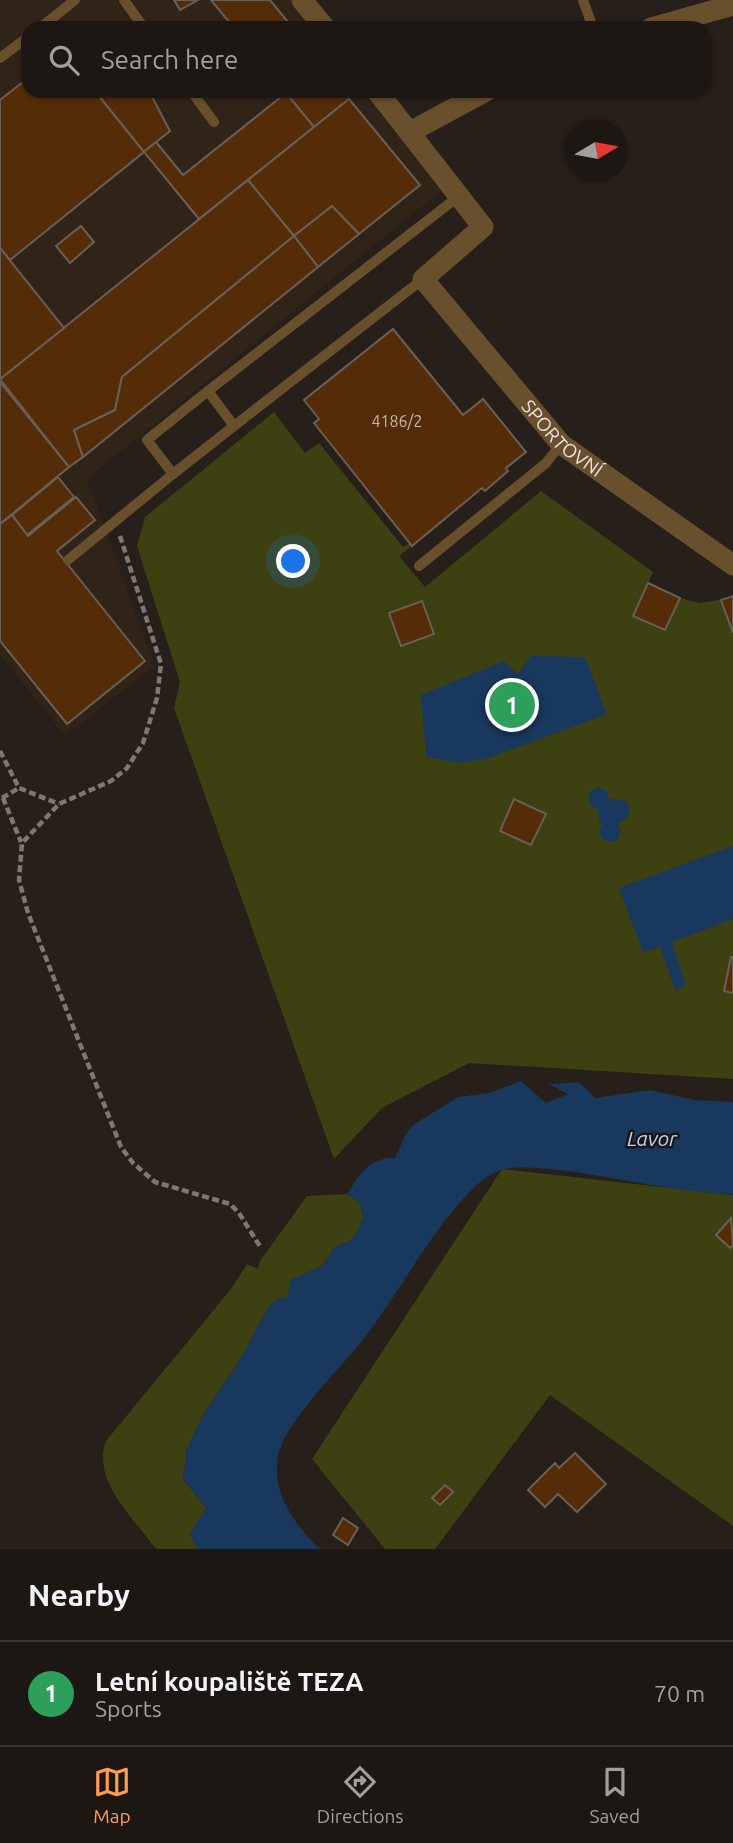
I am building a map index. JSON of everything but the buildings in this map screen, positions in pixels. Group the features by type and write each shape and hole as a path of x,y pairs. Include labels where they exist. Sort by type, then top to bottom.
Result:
{"street":[{"path":"302,0 319,21"},
{"path":"672,21 719,5"},
{"path":"383,98 483,227 423,279"},
{"path":"410,132 473,98"},
{"name":"SPORTOVNÍ","path":"423,279 561,444 733,565"}],"lane":[{"path":"49,21 75,0"},
{"path":"124,0 140,21"},
{"path":"583,0 590,21"},
{"path":"0,58 21,42"},
{"path":"196,98 214,122"},
{"path":"173,474 148,440 459,196"},
{"path":"68,560 233,426 423,279"},
{"path":"208,391 233,426"},
{"path":"419,566 546,463 561,444"}],"path":[{"path":"22,843 59,804 111,781 127,768 137,757 158,698 161,664 116,522"},
{"path":"0,751 19,788 59,804"},
{"path":"19,788 1,798 22,843 19,880 28,913 121,1147 132,1163 155,1182 229,1204 239,1213 261,1248"}],"shaded area":[{"path":"0,0 291,0 308,21 21,21 21,98 368,98 441,191 87,479 155,666 65,736 0,655"}],"green space":[{"path":"274,412 305,453 319,443 403,547 410,543 412,546 399,556 425,587 541,491 653,572 634,616 665,630 680,598 699,603 720,600 733,634 733,1079 469,1063 382,1108 334,1159 174,708 180,682 137,546 145,517"},
{"path":"502,1169 733,1195 733,1526 550,1395 435,1549 385,1549 312,1459"},
{"path":"347,1194 359,1202 364,1216 358,1231 350,1241 335,1247 322,1266 291,1280 288,1298 269,1306 240,1360 203,1415 187,1449 183,1479 206,1508 190,1534 198,1549 156,1549 110,1485 103,1456 106,1441 231,1289 247,1264 258,1269 260,1261 307,1196"}],"water":[{"path":"531,656 585,657 607,714 486,759 458,763 426,756 421,695 504,661 518,674"},
{"path":"599,787 607,791 609,799 627,801 630,811 627,818 618,823 621,832 617,840 610,842 602,839 599,831 603,823 599,822 598,809 591,806 588,799 591,791"},
{"path":"733,846 733,919 672,942 686,986 675,990 660,947 643,952 619,888"},
{"name":"Lavor","path":"521,1081 546,1103 568,1094 549,1084 579,1082 595,1098 650,1090 695,1100 733,1102 733,1195 535,1168 501,1170 488,1176 444,1222 368,1333 303,1410 283,1443 277,1470 282,1496 294,1519 320,1549 198,1549 190,1534 206,1508 183,1479 187,1449 203,1415 240,1360 269,1306 277,1299 288,1298 290,1280 322,1266 335,1247 350,1241 358,1231 364,1215 359,1202 347,1194 366,1168 378,1160 395,1158 413,1125 458,1097 489,1093"}],"place":[{"name":"Letní koupaliště TEZA","path":"512,705"}]}
